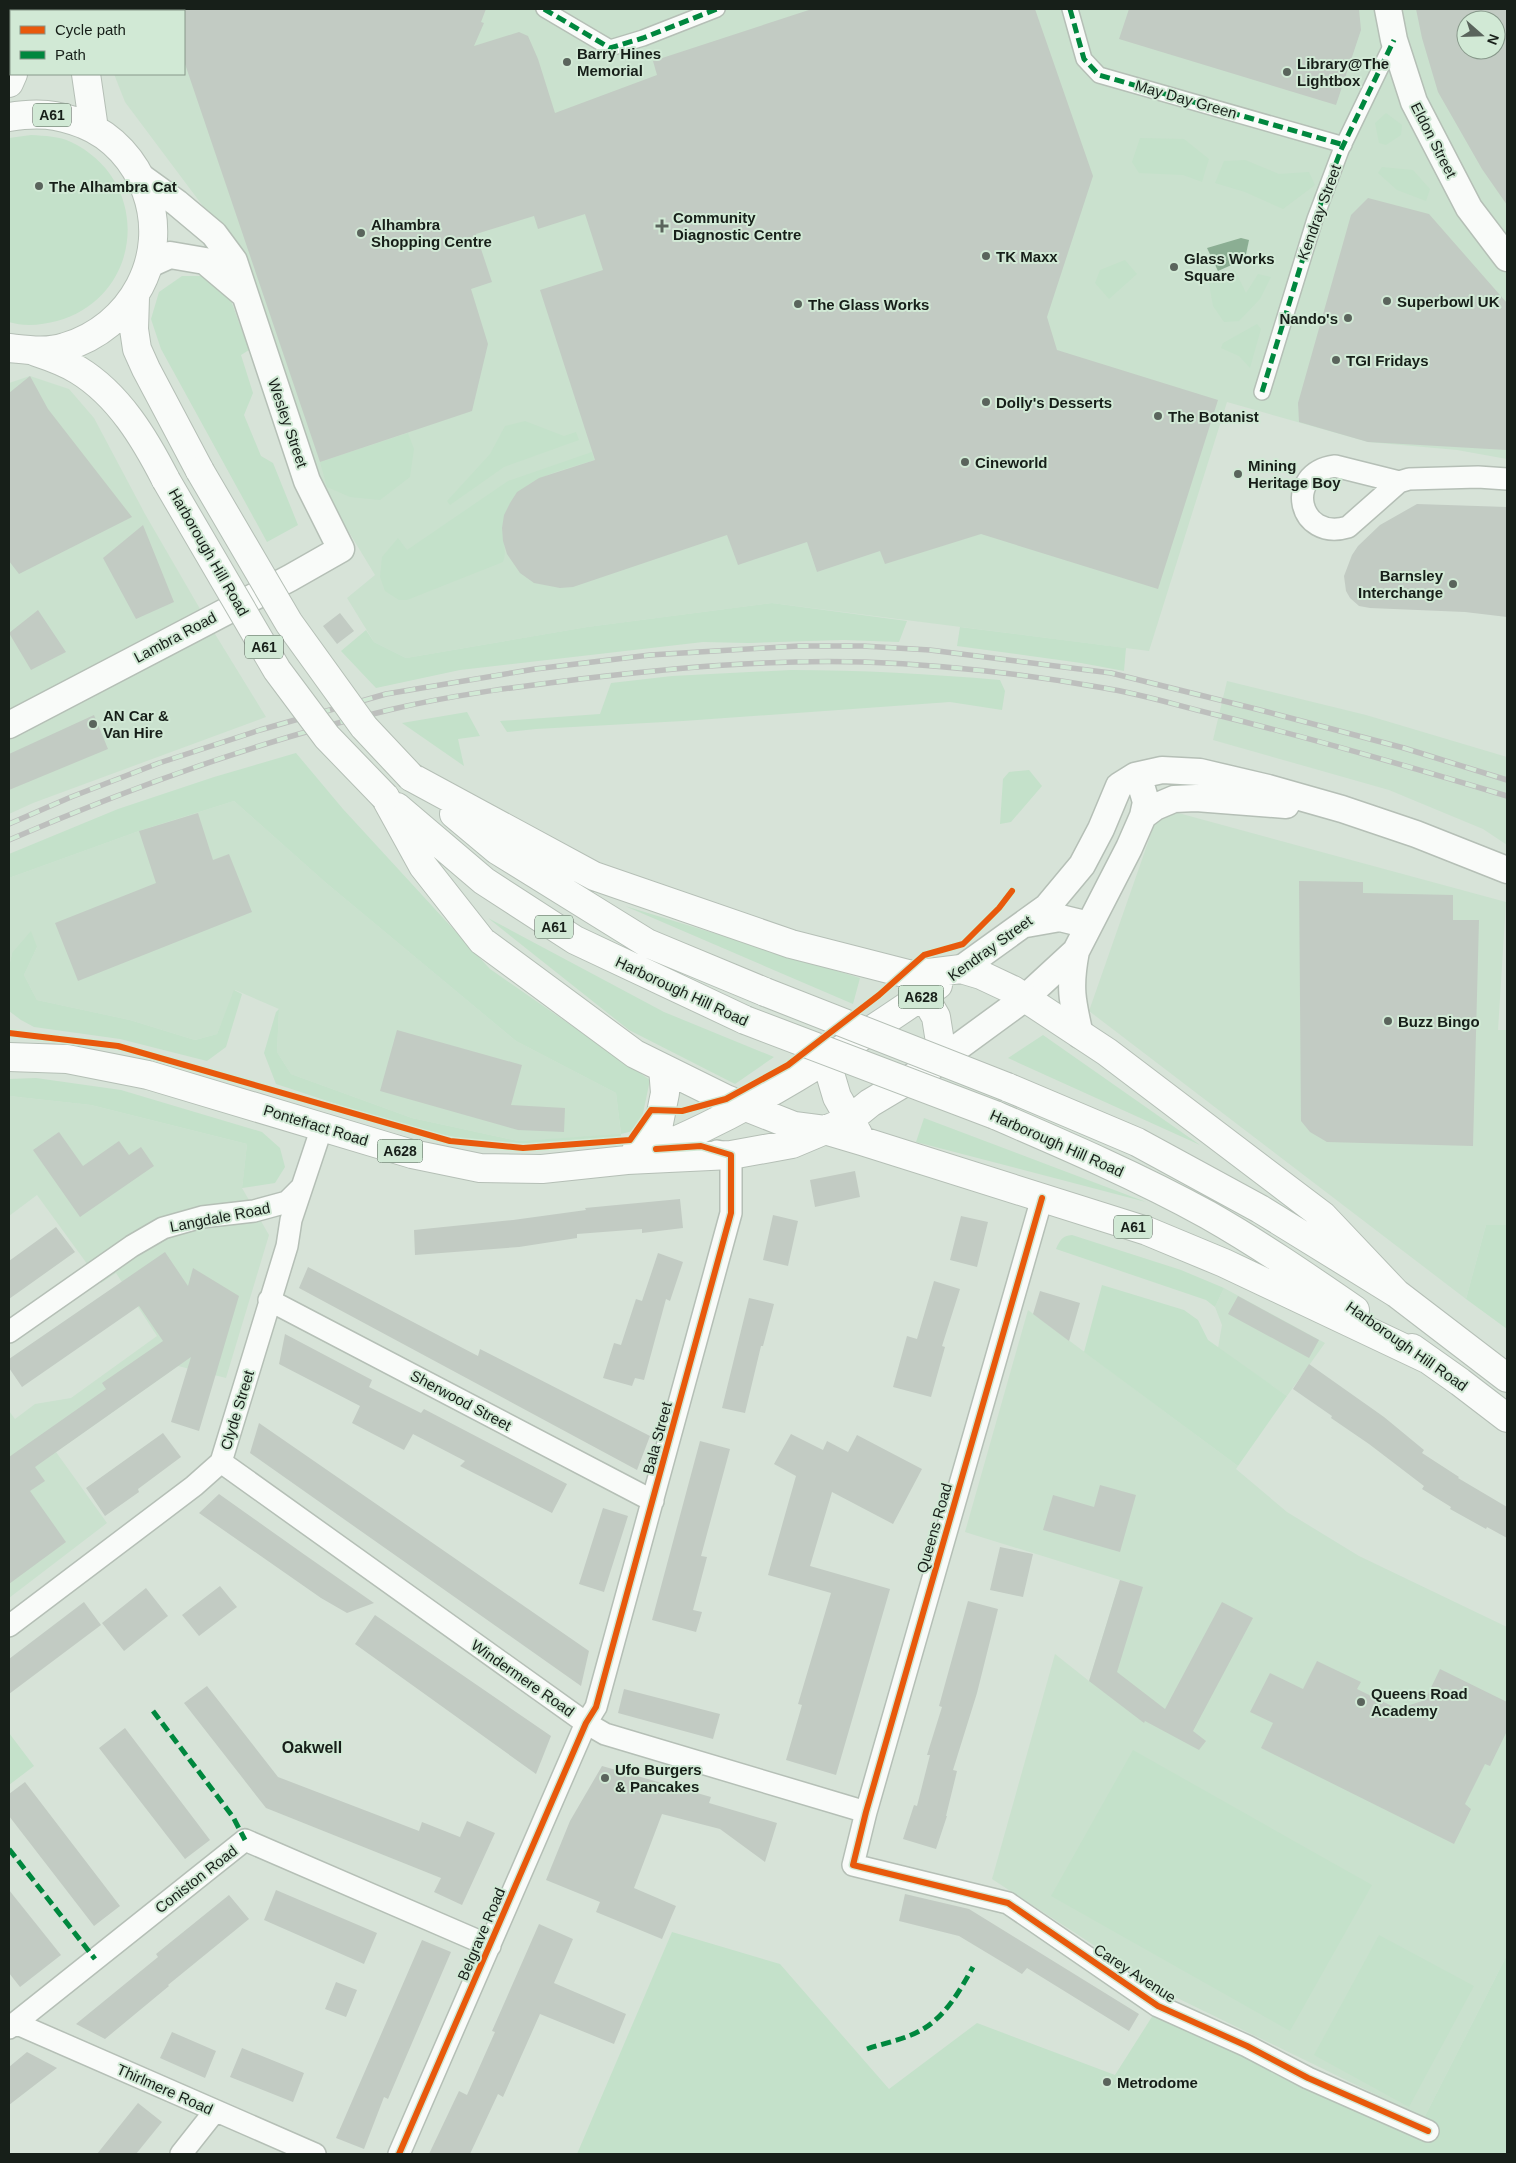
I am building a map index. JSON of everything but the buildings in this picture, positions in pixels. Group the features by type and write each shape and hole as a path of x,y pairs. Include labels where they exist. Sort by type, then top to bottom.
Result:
{"highway":[{"path":"86,75 94,129"},
{"name":"A61","path":"9,117 30,113 60,115 94,129 109,138 128,156 141,177 151,205 154,234 150,264 135,297 116,320 92,337 64,348 22,350"},
{"name":"Harborough Hill Road","path":"135,297 134,330 137,349 146,369 200,471 289,623 364,727 411,777 497,850 647,943 765,992 1007,1087 1137,1142 1260,1208 1396,1294 1507,1378"},
{"name":"Harborough Hill Road","path":"22,350 60,360 78,370 108,395 149,448 277,670 327,737 385,797 484,881 575,940 746,1020 995,1115 1092,1157 1209,1216 1264,1249 1427,1359 1507,1418"},
{"name":"A61","path":"411,777 594,876 791,944 918,985 961,969 1013,990 1080,1036 1107,1052 1324,1216 1396,1294"},
{"name":"A61","path":"385,797 423,866 482,941 635,1054 726,1099 794,1126 845,1130 1042,1198 1147,1231 1190,1249 1427,1359"},
{"path":"845,1130 870,1103 932,1066 940,1042 936,1018 918,985"},
{"name":"A628","path":"746,1106 826,1060 918,985"},
{"name":"Pontefract Road","path":"9,1057 67,1059 148,1075 412,1154 480,1168 542,1169 626,1160 731,1155 792,1144 845,1130"},
{"path":"826,1060 845,1130"},
{"path":"626,1160 657,1133 665,1093 663,1068"},
{"name":"Pontefract Road","path":"626,1160 656,1149 746,1106"}],"street":[{"path":"544,9 610,48 643,38 717,9"},
{"name":"May Day Green","path":"1070,9 1084,59 1099,74 1343,147"},
{"name":"Eldon Street","path":"1388,9 1394,40 1414,102 1469,208 1507,258"},
{"name":"Kendray Street","path":"1262,392 1309,236 1343,147 1394,40"},
{"name":"Wesley Street","path":"141,177 177,203 214,234 234,261 307,481 341,549"},
{"path":"150,264 170,255 205,261 244,294"},
{"path":"1399,482 1409,479 1478,477 1507,479"},
{"name":"Lambra Road","path":"9,725 290,578 341,549"},
{"path":"1080,1036 1071,1000 1071,977 1076,951 1129,848 1143,816 1146,802 1141,785 1135,776 1162,770 1200,772 1268,788 1342,809 1416,834 1507,870"},
{"name":"Kendray Street","path":"961,969 1026,924 1047,907 1082,865 1101,829 1119,786 1135,776"},
{"path":"1143,816 1156,807 1174,799 1196,798 1342,809"},
{"path":"1026,924 1060,918 1089,925"},
{"path":"932,1066 1025,998 1076,951"},
{"path":"302,1187 322,1127"},
{"name":"Pontefract Road","path":"656,1149 701,1146 731,1155"},
{"name":"Bala Street","path":"586,1723 596,1707 731,1213 731,1155"},
{"name":"Clyde Street","path":"9,1626 194,1486 221,1462 287,1246 291,1220 302,1187"},
{"name":"Langdale Road","path":"9,1332 132,1246 163,1228 202,1217 254,1211 277,1205 287,1202 302,1187"},
{"name":"Queens Road","path":"853,1865 866,1812 1042,1198"},
{"name":"Sherwood Street","path":"269,1300 653,1500"},
{"name":"Windermere Road","path":"221,1462 586,1723 605,1734 866,1812"},
{"name":"Belgrave Road","path":"400,2154 586,1723"},
{"name":"Coniston Road","path":"12,2025 245,1840 490,1946"},
{"name":"Carey Avenue","path":"853,1865 1008,1904 1158,2006 1247,2046 1308,2078 1428,2131"},
{"name":"Thirlmere Road","path":"12,2025 314,2154"},
{"path":"181,2154 215,2111"}],"shaded area":[{"path":"106,9 1507,9 1507,459 1457,450 1368,442 1227,402 1149,651 772,603 587,627 406,658 374,642 347,598 375,575 324,491 241,257 125,102 114,75 185,75 185,10"},
{"path":"1386,113 1402,125 1401,135 1386,145 1379,143 1375,123"},
{"path":"31,135 66,140 98,160 116,183 126,209 127,237 121,264 107,288 86,308 57,321 27,325 9,322 9,138"},
{"path":"1140,138 1184,139 1209,159 1202,182 1183,175 1139,173 1132,162"},
{"path":"1245,160 1279,174 1309,172 1315,185 1283,209 1245,192 1215,183 1224,161"},
{"path":"1382,167 1413,170 1430,189 1426,201 1397,190 1378,173"},
{"path":"1241,238 1249,240 1245,259 1218,271 1207,248"},
{"path":"1125,260 1137,274 1109,299 1095,283 1100,270"},
{"path":"1235,270 1246,293 1258,274 1271,277 1260,299 1239,321 1224,322 1213,306 1208,278"},
{"path":"182,276 207,276 229,295 249,350 241,355 253,393 244,415 261,456 273,463 298,525 267,542 161,349 151,319 159,292"},
{"path":"1257,324 1261,329 1250,368 1239,356 1221,348 1223,343"},
{"path":"30,376 69,389 94,418 145,514 207,621 266,717 33,803 9,814 9,383"},
{"path":"525,421 564,436 576,432 579,440 504,467 450,505 447,501 490,454 505,426"},
{"path":"408,433 414,449 410,477 380,500 350,497 327,487 320,462"},
{"path":"592,452 594,460 538,480 525,487 515,497 507,509 503,524 505,553 503,562 407,600 399,600 385,591 380,577 382,557 398,538 407,550 508,481"},
{"path":"772,603 907,621 899,642 843,640 749,643 703,642 460,670 376,688 341,651 366,630 374,642 406,658 587,627"},
{"path":"960,627 1126,648 1124,671 1081,663 957,646"},
{"path":"791,670 896,673 1000,680 1005,691 1002,710 950,702 507,732 500,721 600,714 611,683 672,676"},
{"path":"1227,681 1366,715 1507,757 1507,845 1483,829 1389,790 1213,740"},
{"path":"467,712 480,736 458,739 464,766 402,723"},
{"path":"296,753 343,809 490,969 650,1080 642,1118 633,1131 621,1134 616,1093 516,1041 325,882 234,801 139,831 9,878 9,854 118,809 214,777"},
{"path":"1029,770 1042,786 1011,822 1000,824 1003,779 1009,772"},
{"path":"234,801 325,882 516,1041 616,1093 621,1135 518,1141 412,1118 291,1074 277,1052 279,1009 235,990 217,1034 195,1040 130,1020 37,1000 24,975 37,947 12,953 9,967 9,878 139,831"},
{"path":"1160,808 1506,902 1498,1030 1507,1030 1507,1225 1486,1225 1466,1299 1089,1011"},
{"path":"625,906 860,978 853,1004"},
{"path":"488,918 664,1012 774,1057 735,1084 629,1030"},
{"path":"31,931 37,947 24,975 37,1000 130,1020 195,1040 217,1034 234,990 242,994 226,1047 207,1061 120,1039 34,1027 21,1020 9,1011 9,967 12,953"},
{"path":"279,1009 277,1052 291,1074 412,1118 518,1141 621,1134 621,1138 560,1144 523,1145 492,1143 429,1131 367,1114 276,1084 264,1053 276,1012"},
{"path":"1043,1035 1200,1145 1008,1058"},
{"path":"36,1078 121,1090 262,1132 280,1148 285,1167 275,1183 242,1188 247,1144 91,1105 9,1096 9,1079"},
{"path":"9,1096 91,1105 247,1144 242,1188 269,1235 226,1378 178,1366 56,1452 107,1523 9,1598 9,1411 15,1419 35,1404 71,1398 157,1336 116,1273 101,1283 37,1195 9,1216"},
{"path":"924,1118 1146,1202 916,1142"},
{"path":"1486,1225 1507,1225 1507,1329 1466,1299"},
{"path":"1072,1235 1181,1270 1224,1288 1215,1307 1206,1300 1056,1249 1062,1239"},
{"path":"1102,1285 1184,1310 1198,1320 1208,1340 1287,1396 1238,1466 1084,1352"},
{"path":"1224,1288 1325,1343 1287,1396 1218,1348 1222,1325 1215,1307"},
{"name":"Queens Road Academy","path":"1028,1310 1238,1466 1236,1469 1287,1512 1359,1556 1507,1627 1507,1955 1424,2118 1169,1994 992,1879 1055,1654 1089,1681 1120,1580 965,1532"},
{"path":"9,1733 34,1766 9,1785"},
{"path":"1133,1750 1372,1885 1290,2031 1051,1896"},
{"path":"672,1932 780,1964 889,2089 977,2023 1115,2075 1155,2012 1439,2137 1436,2126 1424,2118 1507,1955 1507,2154 577,2154"},
{"path":"1379,1935 1474,1986 1409,2107 1314,2055"}],"railway":[{"path":"9,824 71,797 159,763 260,730 386,694 535,669 650,655 798,646 863,646 930,650 1111,673 1404,748 1507,780"},
{"path":"9,840 55,820 196,767 292,736 389,710 436,700 556,682 686,668 758,663 829,661 895,663 1045,678 1160,700 1399,764 1507,796"}],"marked path":[{"path":"544,9 610,48 643,38 717,9"},
{"path":"1070,9 1084,59 1099,75 1344,145"},
{"path":"1262,392 1315,219 1341,150 1394,40"},
{"path":"153,1711 233,1817 245,1840"},
{"path":"9,1849 95,1959"},
{"path":"867,2049 911,2035 932,2023 948,2007 973,1967"}],"cycle path":[{"path":"9,1033 118,1046 450,1141 523,1148 630,1140 651,1110 682,1111 726,1099 788,1065 879,995 924,955 963,944 999,908 1012,891"},
{"path":"399,2154 586,1723 596,1707 731,1213 731,1155 701,1146 656,1149"},
{"path":"1042,1198 866,1812 853,1865 1008,1903 1158,2006 1247,2046 1308,2078 1428,2131"}],"place":[{"name":"Barry Hines Memorial","path":"567,62"},
{"name":"Library@The Lightbox","path":"1287,72"},
{"name":"The Alhambra Cat","path":"39,186"},
{"name":"Community Diagnostic Centre","path":"662,226"},
{"name":"Alhambra Shopping Centre","path":"361,233"},
{"name":"TK Maxx","path":"986,256"},
{"name":"Glass Works Square","path":"1174,267"},
{"name":"Superbowl UK","path":"1387,301"},
{"name":"The Glass Works","path":"798,304"},
{"name":"Nando's","path":"1348,318"},
{"name":"TGI Fridays","path":"1336,360"},
{"name":"Dolly's Desserts","path":"986,402"},
{"name":"The Botanist","path":"1158,416"},
{"name":"Cineworld","path":"965,462"},
{"name":"Mining Heritage Boy","path":"1238,474"},
{"name":"Barnsley Interchange","path":"1453,584"},
{"name":"AN Car & Van Hire","path":"93,724"},
{"name":"Buzz Bingo","path":"1388,1021"},
{"name":"Queens Road Academy","path":"1361,1702"},
{"name":"Ufo Burgers & Pancakes","path":"605,1778"},
{"name":"Metrodome","path":"1107,2082"}],"district":[{"name":"Oakwell","path":"312,1747"}]}
